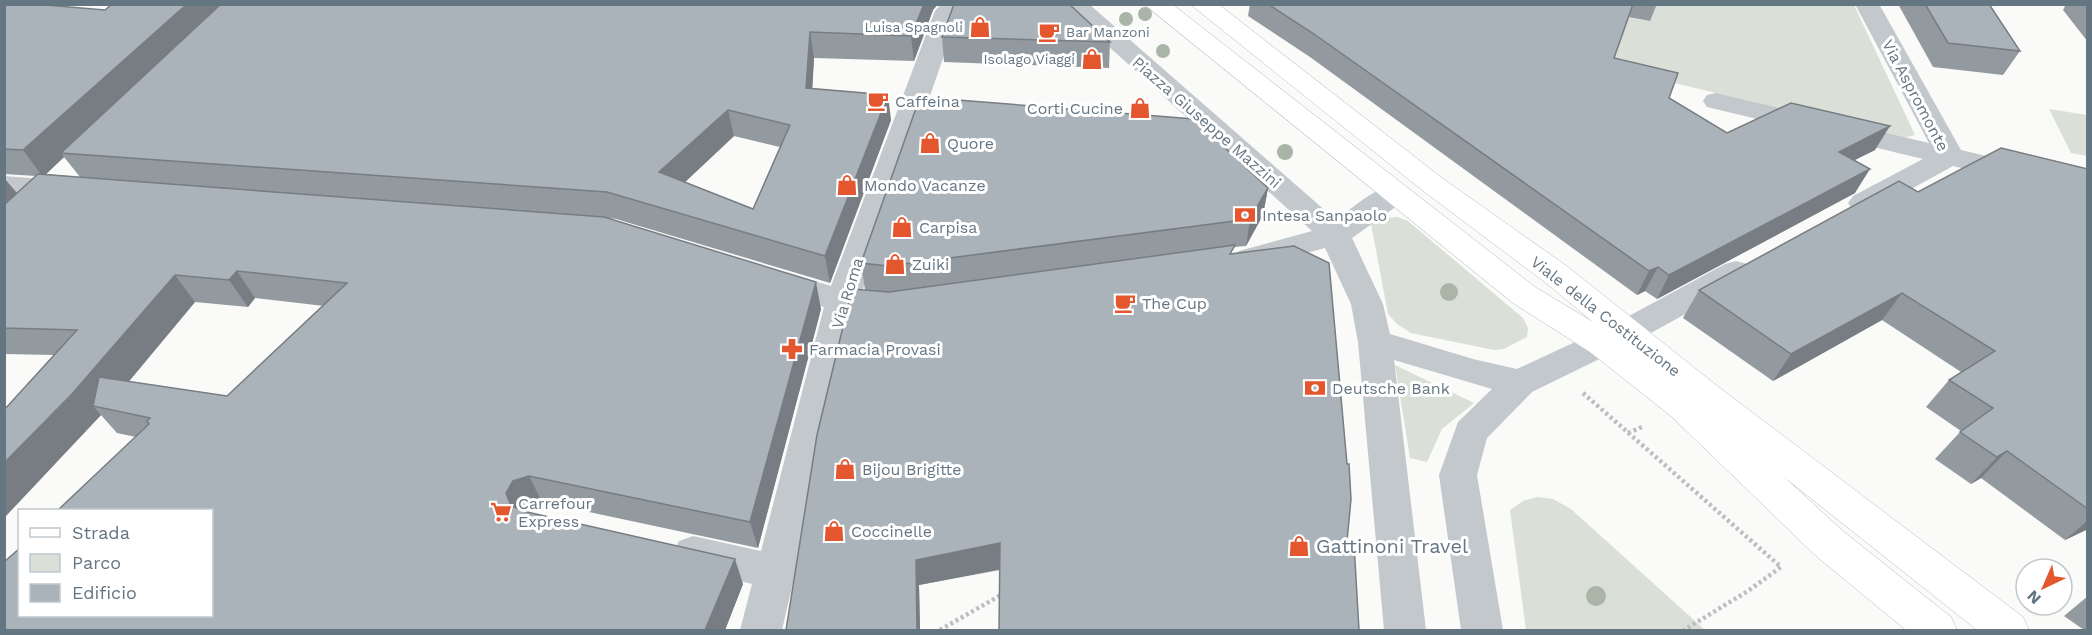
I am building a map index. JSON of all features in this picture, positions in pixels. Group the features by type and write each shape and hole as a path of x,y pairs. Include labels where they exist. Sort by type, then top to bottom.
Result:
{"main road":[{"name":"Viale della Costituzione","path":"1156,4 1524,295 1615,337 1704,394 2008,630"},
{"name":"Viale della Costituzione","path":"1202,4 1432,184 1557,275 1684,406 1830,544 1936,630"}],"street":[{"name":"Via Roma","path":"761,630 842,302 947,11 959,4"},
{"name":"Piazza Giuseppe Mazzini","path":"1074,4 1335,235 1367,304 1375,342 1405,630"},
{"name":"Via Aspromonte","path":"1836,218 1950,156 1867,4"},
{"path":"1716,101 2088,189"},
{"path":"27,210 76,164"},
{"path":"4,185 92,192"},
{"path":"1217,262 1252,257 1335,235 1394,194"},
{"path":"1482,630 1458,475 1471,432 1537,375 1615,337 1763,258"},
{"path":"751,273 842,302 892,306 915,303"},
{"path":"1375,342 1473,372 1537,375"},
{"path":"654,545 777,572"}],"path":[{"path":"1537,375 1781,567 1748,591 1684,630"},
{"path":"940,630 1001,595"}],"green space":[{"path":"1650,5 1854,5 1915,135 1904,138 1578,60 1581,10 1650,21"},
{"path":"2049,109 2087,115 2087,156 2071,153"},
{"path":"1397,217 1408,221 1523,318 1528,328 1527,337 1504,349 1494,350 1411,333 1397,324 1388,314 1371,224 1385,218"},
{"path":"1395,365 1474,403 1442,429 1427,462 1410,458"},
{"path":"1537,497 1553,499 1571,509 1705,630 1526,630 1510,510 1523,501"}],"building":[{"path":"4,4 105,10 112,4 187,4 23,150 4,149"},
{"path":"221,4 924,4 911,36 810,32 806,88 888,95 825,256 607,192 61,153","holes":["728,110 790,125 753,209 659,172"]},
{"path":"954,4 1069,4 1110,42 942,37"},
{"path":"1268,4 1633,4 1614,58 1678,73 1669,98 1727,133 1791,103 1890,126 1839,152 1870,169 1669,275 1658,267 1649,271 1314,34"},
{"path":"1925,4 1989,4 2020,51 1948,43"},
{"path":"920,97 1194,119 1268,188 1250,219 888,266 861,263"},
{"path":"2001,148 2088,169 2088,509 2007,451 1997,457 1960,432 1993,408 1949,380 1995,351 1902,293 1791,354 1699,290 1899,181 1918,192"},
{"path":"38,174 604,217 816,282 750,522 529,476 513,481 506,493 511,506 527,512 735,559 705,630 4,630 4,562 18,550 18,617 213,617 213,509 59,509 149,424 147,421 150,418 93,406 99,377 227,396 347,283 237,271 229,280 175,275 72,394 4,463 4,410 77,330 4,328 4,205"},
{"path":"1235,245 1230,254 1294,246 1329,263 1347,464 1349,464 1351,499 1347,541 1354,544 1359,630 999,630 1000,543 916,560 917,630 786,630 817,435 852,289 889,292"}],"place":[{"name":"Luisa Spagnoli","path":"980,27"},
{"name":"Bar Manzoni","path":"1049,32"},
{"name":"Isolago Viaggi","path":"1092,59"},
{"name":"Caffeina","path":"878,101"},
{"name":"Corti Cucine","path":"1140,108"},
{"name":"Quore","path":"930,143"},
{"name":"Mondo Vacanze","path":"847,185"},
{"name":"Intesa Sanpaolo","path":"1245,215"},
{"name":"Carpisa","path":"902,227"},
{"name":"Zuiki","path":"895,264"},
{"name":"The Cup","path":"1125,303"},
{"name":"Farmacia Provasi","path":"792,349"},
{"name":"Deutsche Bank","path":"1315,388"},
{"name":"Bijou Brigitte","path":"845,469"},
{"name":"Carrefour Express","path":"501,512"},
{"name":"Coccinelle","path":"834,531"},
{"name":"Gattinoni Travel","path":"1299,546"}]}
